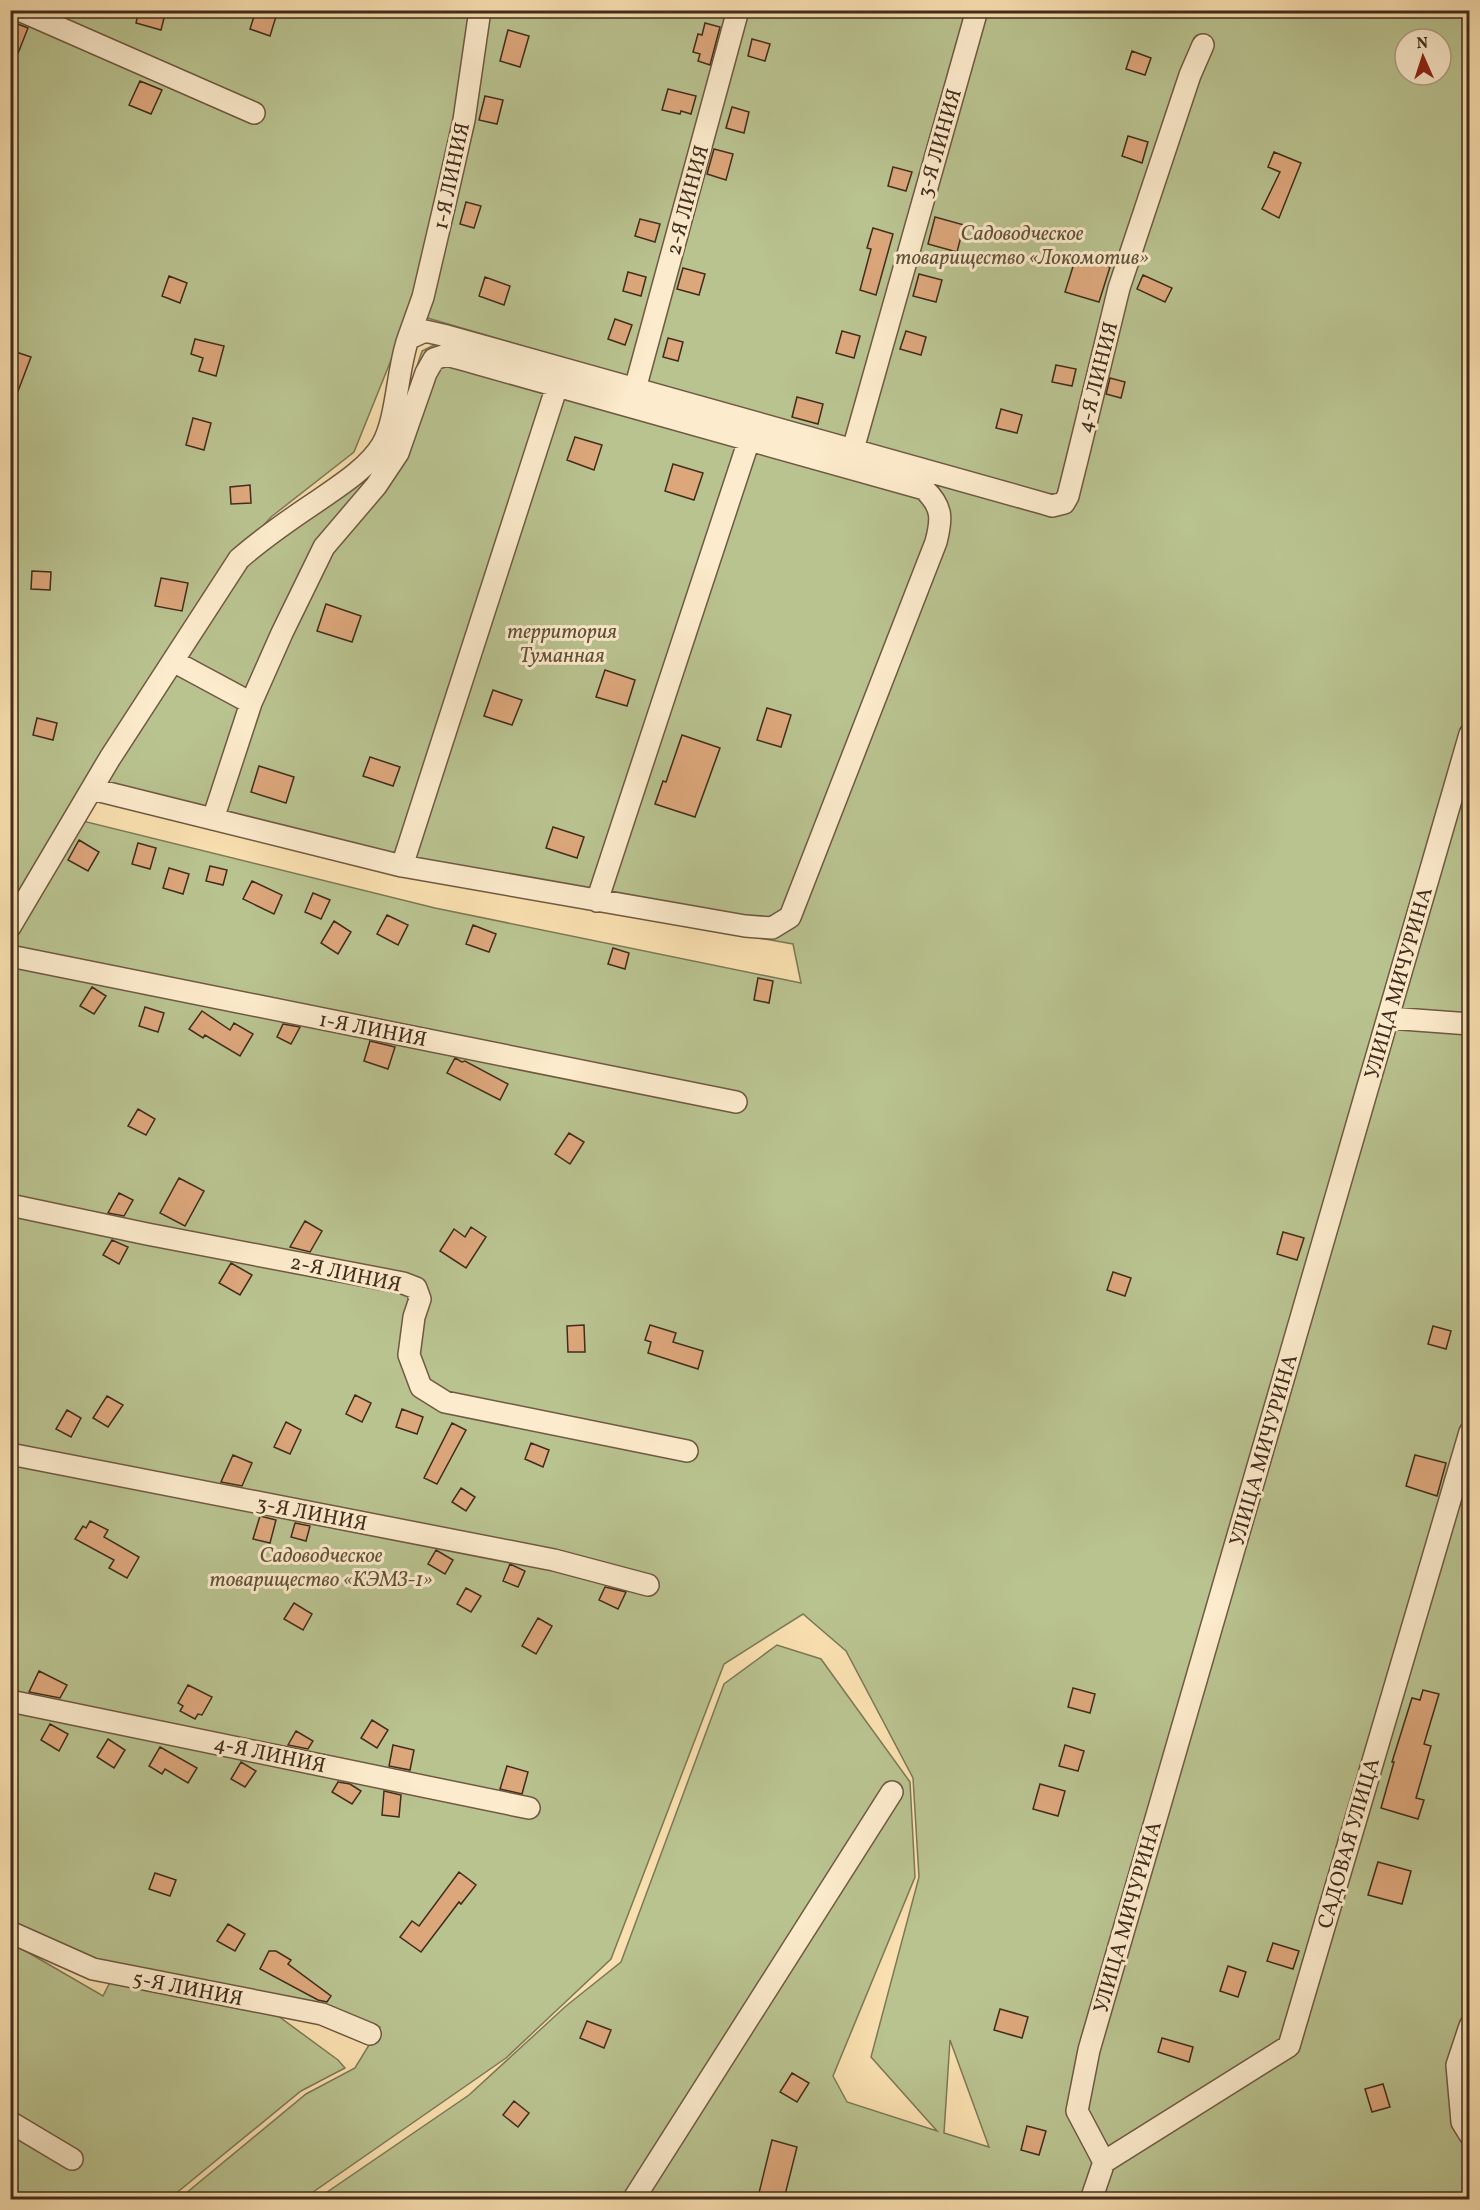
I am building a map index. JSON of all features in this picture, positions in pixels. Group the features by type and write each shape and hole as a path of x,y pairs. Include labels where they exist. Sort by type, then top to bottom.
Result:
{"street":[{"path":"19,10 254,113"},
{"name":"1-Я ЛИНИЯ","path":"10,927 92,789 239,559 263,538 368,463 382,444 390,421 401,357 423,297 452,175 464,120 480,10"},
{"name":"2-Я ЛИНИЯ","path":"635,389 738,10"},
{"name":"3-Я ЛИНИЯ","path":"850,458 976,10"},
{"name":"4-Я ЛИНИЯ","path":"850,458 1052,506 1064,503 1075,469 1119,288 1167,140 1203,45"},
{"path":"92,789 402,866 597,902 745,926 772,928 790,917 936,542 941,521 936,500 924,489 850,458 635,389 425,331 408,339"},
{"path":"213,819 251,703 282,633 324,547 376,486 398,453 426,373 434,359 446,355 749,440 850,458"},
{"path":"402,866 558,386"},
{"path":"597,902 749,440"},
{"path":"173,661 251,703"},
{"name":"УЛИЦА МИЧУРИНА","path":"1104,2162 1077,2111 1089,2050 1470,734"},
{"name":"1-Я ЛИНИЯ","path":"10,956 736,1102"},
{"path":"1389,1018 1470,1024"},
{"name":"2-Я ЛИНИЯ","path":"10,1205 403,1283 416,1288 420,1299 414,1317 408,1355 421,1387 446,1402 687,1451"},
{"name":"САДОВАЯ УЛИЦА","path":"1104,2162 1289,2046 1470,1432"},
{"name":"3-Я ЛИНИЯ","path":"10,1454 554,1560 648,1585"},
{"name":"4-Я ЛИНИЯ","path":"10,1701 529,1808"},
{"path":"633,2199 892,1792"},
{"name":"5-Я ЛИНИЯ","path":"10,1932 93,1969 322,2014 370,2034"},
{"path":"1470,2026 1457,2065 1462,2122 1470,2134"},
{"path":"10,2122 72,2159"},
{"path":"1091,2199 1104,2162"}],"green space":[{"path":"11,11 1469,11 1469,2199 317,2199 469,2095 566,2006 621,1962 724,1684 777,1645 821,1659 910,1782 915,1877 833,2076 847,2102 937,2131 871,2057 919,1877 913,1778 846,1651 803,1614 724,1664 611,1959 506,2058 303,2199 179,2199 306,2094 355,2068 380,2027 339,2010 91,1963 11,1928 11,935 79,820 435,908 801,983 793,944 451,884 89,799 236,571 388,454 422,351 438,343 1048,498 410,313 354,452 271,517 224,569 11,915","holes":["950,2040 989,2147 944,2133"]},
{"path":"10,1942 103,1996 111,1980 274,2013 338,2060 345,2068 301,2091 169,2199 11,2199"}],"building":[{"path":"139,10 154,10 165,14 161,30 136,23"},
{"path":"256,10 278,10 270,36 250,29"},
{"path":"10,21 28,28 11,71 10,71"},
{"path":"705,23 720,27 710,65 698,61 700,54 693,52 698,34 702,35"},
{"path":"508,30 529,36 520,67 500,61"},
{"path":"752,39 770,44 765,61 748,56"},
{"path":"1132,51 1151,58 1145,75 1126,69"},
{"path":"140,81 162,90 151,114 129,105"},
{"path":"668,89 696,96 691,114 662,110"},
{"path":"485,96 503,100 497,124 479,120"},
{"path":"732,107 749,112 744,133 726,128"},
{"path":"1128,136 1148,142 1142,163 1122,156"},
{"path":"714,149 733,154 726,180 707,174"},
{"path":"1274,152 1301,163 1279,218 1262,209 1280,172 1268,167"},
{"path":"893,167 912,172 906,191 888,186"},
{"path":"466,202 481,206 474,228 460,224"},
{"path":"935,217 964,225 957,252 928,244"},
{"path":"640,219 660,224 655,242 635,236"},
{"path":"873,228 893,234 876,295 860,290 871,249 867,248"},
{"path":"1076,257 1110,267 1099,302 1065,292"},
{"path":"683,268 705,274 699,295 677,289"},
{"path":"628,272 646,277 641,296 623,291"},
{"path":"919,274 942,280 936,302 913,296"},
{"path":"1143,275 1172,288 1165,302 1137,289"},
{"path":"169,276 187,283 180,303 162,296"},
{"path":"485,277 510,286 504,305 479,296"},
{"path":"615,319 632,325 625,345 608,339"},
{"path":"842,331 860,336 854,358 836,353"},
{"path":"906,331 926,337 921,355 900,349"},
{"path":"668,338 683,342 678,361 663,357"},
{"path":"195,339 224,346 216,376 199,371 203,358 191,354"},
{"path":"10,350 31,357 12,407 10,406"},
{"path":"1056,365 1076,369 1072,386 1052,382"},
{"path":"1110,378 1125,382 1121,398 1106,394"},
{"path":"797,397 823,404 818,424 792,417"},
{"path":"1001,409 1022,415 1017,433 996,428"},
{"path":"193,418 211,423 204,450 186,445"},
{"path":"575,437 602,445 594,470 567,460"},
{"path":"673,464 703,473 694,500 665,491"},
{"path":"250,485 251,503 231,504 230,487"},
{"path":"32,571 51,572 50,590 31,589"},
{"path":"161,578 188,583 182,611 155,606"},
{"path":"326,604 361,616 352,642 317,631"},
{"path":"605,670 635,680 627,706 596,697"},
{"path":"493,690 522,700 512,725 484,716"},
{"path":"767,708 791,715 781,747 757,740"},
{"path":"37,718 57,723 53,740 33,735"},
{"path":"682,735 720,748 695,817 655,804 663,781 666,782"},
{"path":"370,757 400,767 393,786 363,776"},
{"path":"259,766 294,777 286,803 251,792"},
{"path":"553,827 584,837 577,858 546,848"},
{"path":"79,840 99,852 88,871 68,860"},
{"path":"138,843 156,848 150,869 132,864"},
{"path":"210,866 227,870 223,885 206,881"},
{"path":"169,868 189,874 183,894 163,888"},
{"path":"252,881 282,895 274,914 243,899"},
{"path":"313,893 330,900 321,919 305,912"},
{"path":"387,915 408,925 398,945 377,934"},
{"path":"334,921 351,932 338,954 321,943"},
{"path":"473,925 496,934 489,952 466,944"},
{"path":"613,948 629,953 625,969 608,964"},
{"path":"758,978 773,981 769,1003 754,1000"},
{"path":"92,987 106,996 94,1014 80,1006"},
{"path":"145,1007 164,1013 158,1032 139,1026"},
{"path":"202,1011 230,1030 234,1023 253,1034 240,1056 205,1035 203,1038 189,1029"},
{"path":"283,1024 300,1027 291,1044 277,1037"},
{"path":"370,1041 395,1047 388,1069 364,1061"},
{"path":"455,1058 508,1084 500,1100 447,1073"},
{"path":"138,1109 155,1119 146,1135 128,1126"},
{"path":"569,1133 584,1142 570,1164 555,1154"},
{"path":"179,1178 204,1191 185,1226 160,1213"},
{"path":"119,1193 133,1200 124,1216 108,1213"},
{"path":"305,1221 322,1231 310,1252 290,1247"},
{"path":"471,1227 486,1237 466,1268 440,1251 454,1229 465,1237"},
{"path":"1283,1232 1304,1238 1297,1260 1277,1254"},
{"path":"112,1240 128,1247 119,1264 103,1255"},
{"path":"231,1263 252,1275 240,1295 219,1283"},
{"path":"1113,1272 1131,1278 1125,1296 1107,1290"},
{"path":"584,1325 585,1352 568,1352 567,1326"},
{"path":"650,1325 676,1333 673,1342 703,1351 698,1369 648,1353 651,1342 645,1340"},
{"path":"1433,1326 1451,1331 1446,1349 1428,1344"},
{"path":"355,1395 371,1403 362,1422 346,1414"},
{"path":"107,1396 123,1405 108,1427 93,1418"},
{"path":"402,1409 423,1417 417,1434 396,1427"},
{"path":"67,1410 81,1418 71,1437 56,1429"},
{"path":"286,1422 301,1430 290,1454 274,1447"},
{"path":"452,1423 466,1430 437,1484 424,1478"},
{"path":"531,1443 549,1450 543,1467 525,1459"},
{"path":"233,1455 252,1463 242,1486 221,1482"},
{"path":"1415,1455 1446,1463 1437,1496 1406,1486"},
{"path":"461,1488 475,1497 466,1511 452,1502"},
{"path":"260,1516 276,1520 270,1543 253,1539"},
{"path":"90,1521 108,1530 104,1537 139,1557 127,1578 109,1568 114,1560 75,1539 83,1526 86,1528"},
{"path":"295,1523 310,1526 306,1541 291,1537"},
{"path":"436,1550 453,1560 445,1574 428,1564"},
{"path":"510,1564 525,1571 518,1587 503,1581"},
{"path":"605,1587 626,1592 618,1609 599,1600"},
{"path":"466,1588 481,1596 471,1612 457,1604"},
{"path":"294,1603 312,1614 303,1630 284,1619"},
{"path":"538,1618 552,1626 536,1654 522,1646"},
{"path":"39,1671 67,1685 60,1698 29,1692"},
{"path":"188,1685 212,1697 202,1715 198,1714 195,1719 180,1711 183,1706 178,1703"},
{"path":"1073,1688 1095,1694 1090,1713 1068,1707"},
{"path":"1423,1690 1439,1694 1424,1744 1431,1746 1416,1798 1424,1800 1418,1819 1381,1808 1394,1762 1392,1762 1412,1698 1420,1700"},
{"path":"372,1720 388,1730 377,1748 361,1738"},
{"path":"50,1724 68,1734 59,1751 41,1740"},
{"path":"296,1731 313,1741 308,1749 288,1745"},
{"path":"108,1739 125,1750 114,1768 97,1757"},
{"path":"393,1745 414,1750 410,1770 389,1766"},
{"path":"1065,1745 1084,1751 1078,1771 1059,1766"},
{"path":"160,1747 197,1768 188,1783 165,1769 162,1774 149,1766"},
{"path":"241,1762 256,1771 245,1787 231,1779"},
{"path":"507,1766 528,1772 522,1794 500,1789"},
{"path":"338,1782 350,1784 361,1791 352,1804 332,1792"},
{"path":"1040,1784 1065,1791 1058,1816 1033,1809"},
{"path":"384,1791 401,1795 399,1817 382,1815"},
{"path":"1378,1862 1411,1871 1402,1904 1368,1895"},
{"path":"459,1872 476,1885 461,1904 459,1902 421,1952 400,1937 412,1921 419,1926"},
{"path":"155,1873 176,1880 170,1896 149,1889"},
{"path":"228,1924 245,1934 235,1951 217,1941"},
{"path":"1273,1943 1299,1951 1293,1969 1267,1961"},
{"path":"269,1951 276,1951 291,1960 288,1964 331,1996 327,2002 318,2000 260,1969"},
{"path":"1228,1966 1246,1972 1238,1997 1220,1991"},
{"path":"1000,2009 1028,2017 1022,2038 994,2030"},
{"path":"587,2021 611,2030 604,2048 580,2038"},
{"path":"1162,2038 1193,2047 1189,2062 1158,2052"},
{"path":"792,2073 809,2083 797,2102 780,2092"},
{"path":"1383,2084 1390,2107 1372,2112 1365,2089"},
{"path":"514,2101 529,2113 518,2127 503,2115"},
{"path":"1027,2126 1046,2131 1039,2155 1021,2150"},
{"path":"772,2140 797,2147 784,2199 758,2197"}],"park label":[{"name":"Садоводческое товарищество «Локомотив»","path":"1022,245"},
{"name":"территория Туманная","path":"562,643"},
{"name":"Садоводческое товарищество «КЭМЗ-1»","path":"321,1567"}]}
